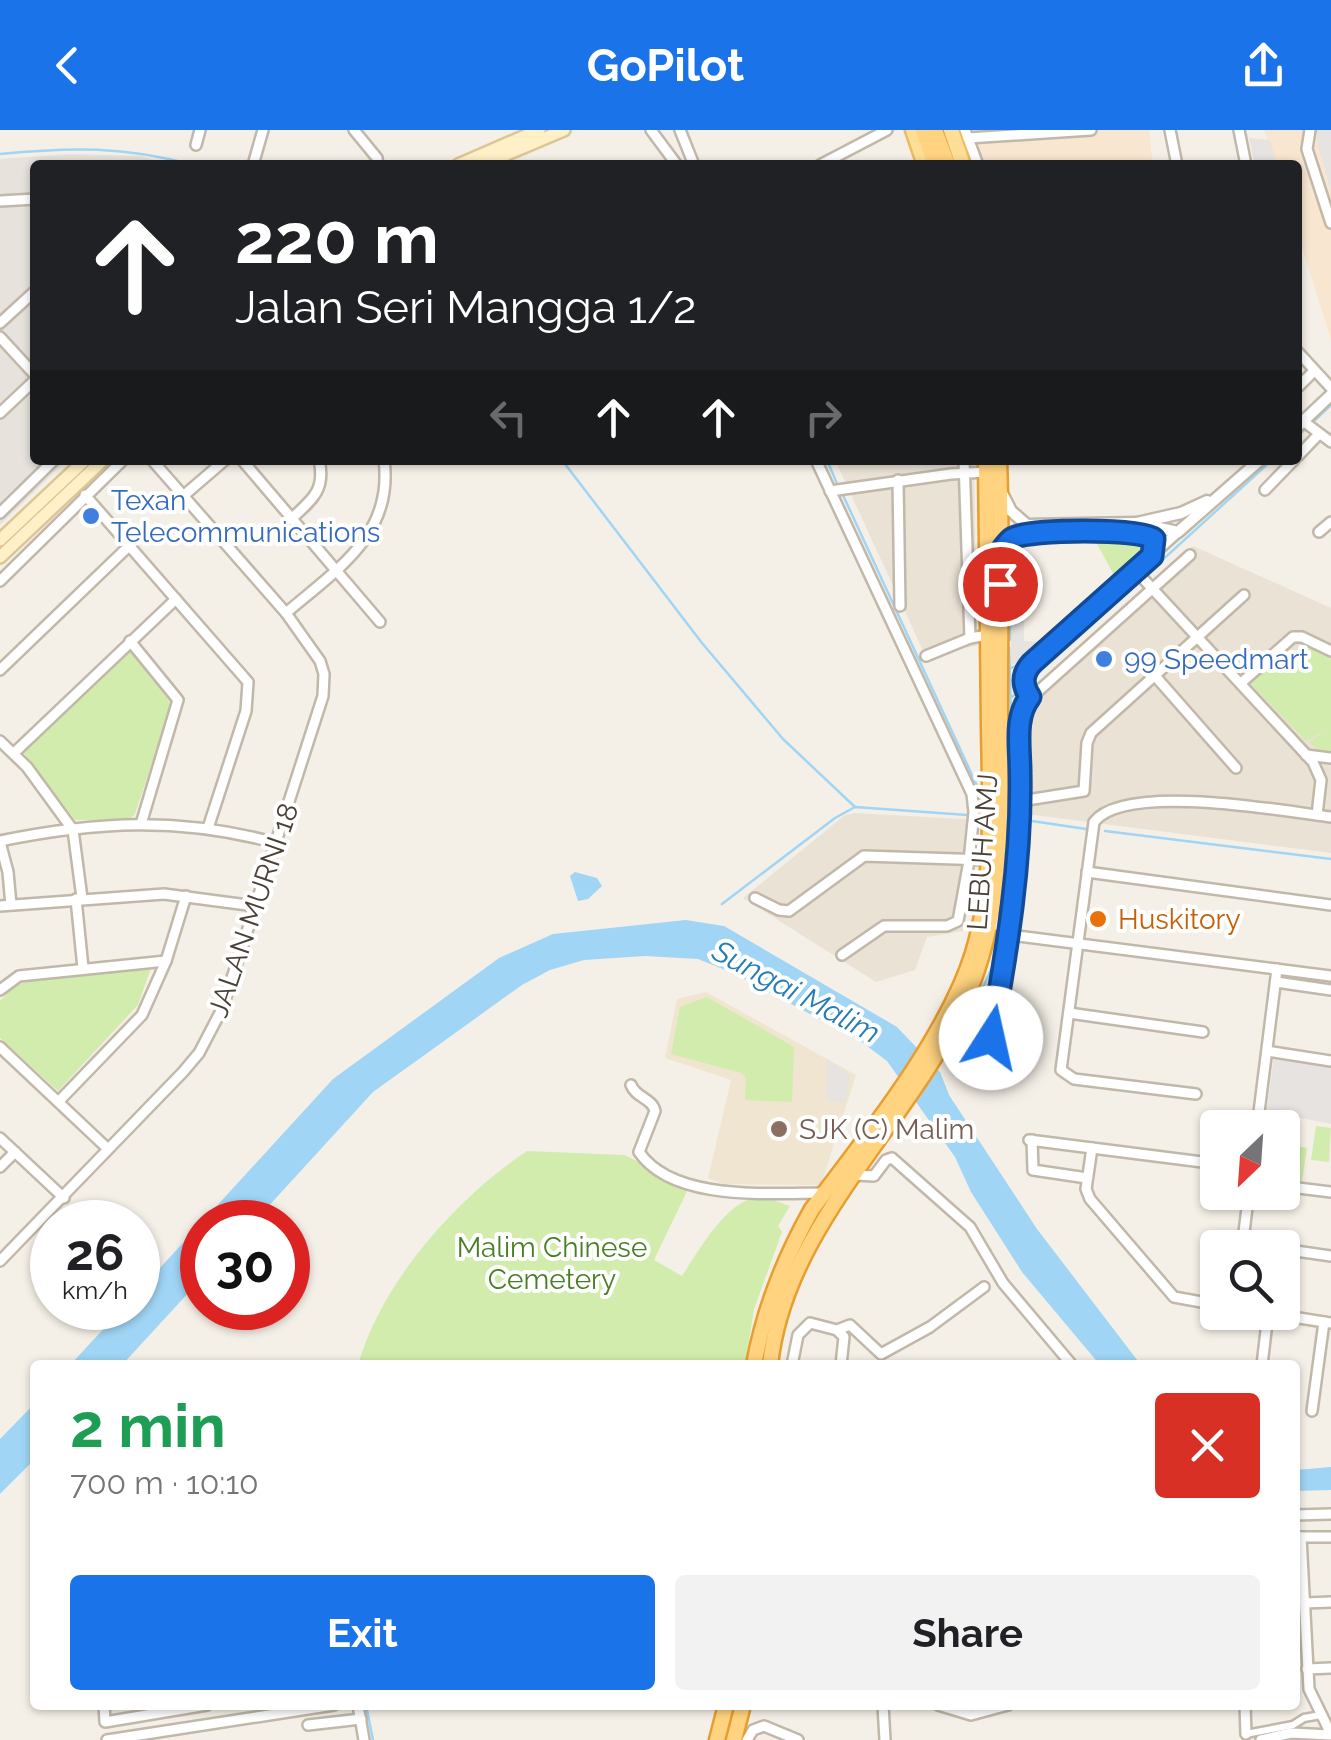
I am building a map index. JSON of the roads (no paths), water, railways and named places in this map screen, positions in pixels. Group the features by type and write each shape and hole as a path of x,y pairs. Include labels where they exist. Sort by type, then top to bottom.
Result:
{"highway":[{"path":"923,130 933,160"},
{"path":"936,130 946,160"},
{"name":"LEBUH AMJ","path":"755,1360 769,1300 798,1234 824,1193 882,1124 965,1001 988,942 1002,827 999,465"},
{"name":"LEBUH AMJ","path":"939,1040 974,949 990,824 986,466"},
{"name":"LEBUH AMJ","path":"771,1360 777,1324 793,1282 821,1225 856,1175 882,1124"},
{"path":"716,1740 725,1710"},
{"path":"734,1740 742,1710"}],"main road":[{"path":"470,160 539,130"},
{"path":"494,160 564,130"},
{"path":"913,130 923,160"},
{"path":"951,130 961,160"},
{"path":"0,540 80,465"},
{"path":"0,557 98,465"}],"street":[{"path":"196,145 200,130"},
{"path":"255,160 264,130"},
{"path":"354,130 377,160"},
{"path":"651,130 673,160"},
{"path":"680,130 692,160"},
{"path":"829,160 886,130"},
{"path":"976,160 966,134 1092,130"},
{"path":"1170,130 1176,160"},
{"path":"1239,130 1245,160"},
{"path":"1310,130 1307,148 1331,223"},
{"path":"0,201 30,199"},
{"path":"0,323 30,296"},
{"path":"0,338 30,372"},
{"path":"1302,357 1331,392 1308,427 1331,442"},
{"path":"1302,383 1314,371"},
{"path":"0,413 30,383"},
{"path":"0,513 49,465"},
{"path":"0,581 118,465"},
{"path":"156,465 286,613 364,542 382,509 387,486 385,465"},
{"path":"182,497 219,465"},
{"path":"246,465 380,622"},
{"path":"291,519 319,491 320,465"},
{"path":"820,465 837,489 974,806 962,915 954,924 884,926 842,955"},
{"path":"964,465 970,638"},
{"path":"1152,556 1254,465"},
{"path":"1265,490 1289,465"},
{"path":"837,489 965,473 986,466"},
{"path":"898,480 900,606"},
{"path":"1000,556 1011,540 1022,536 1140,528 1181,513 1228,488"},
{"path":"1000,490 1011,511 1027,525 1178,532"},
{"path":"85,495 246,676 246,711 208,828"},
{"path":"1319,532 1331,522"},
{"path":"1026,688 1144,578 1154,539 1140,528"},
{"path":"0,670 130,545"},
{"path":"991,1038 1010,935 1021,800 1020,725 1032,663 1144,578 1190,555"},
{"path":"1144,578 1306,754 1320,774 1317,815"},
{"path":"1021,800 1084,791 1091,733 1244,595"},
{"path":"14,753 176,599"},
{"name":"JALAN MURNI 18","path":"0,1260 200,1053 222,1009 321,702 324,682 320,661 286,613"},
{"path":"926,656 988,635"},
{"path":"1241,683 1293,637 1302,637 1331,651"},
{"path":"130,641 178,700 141,824"},
{"path":"1156,677 1236,768"},
{"path":"0,740 73,830 82,968"},
{"path":"1306,754 1331,758"},
{"path":"1196,1094 1067,1076 1060,1064 1096,818 1104,812 1177,799 1331,817"},
{"path":"255,906 164,894 5,906 8,872 0,841 141,824 208,828 276,843"},
{"path":"755,898 789,911 864,856 987,860"},
{"path":"1086,872 1331,905"},
{"path":"60,1101 142,1015 166,961 186,896"},
{"path":"994,907 996,924 1010,935"},
{"path":"988,942 1010,935 1331,976"},
{"path":"0,990 19,976 166,961"},
{"path":"1259,1110 1277,970"},
{"path":"1276,982 1331,990"},
{"path":"1068,1012 1203,1032"},
{"path":"0,1047 108,1149"},
{"path":"1267,1051 1331,1061"},
{"path":"631,1085 656,1111 639,1152 650,1167 724,1193 824,1193"},
{"path":"0,1138 64,1198"},
{"path":"1087,1178 1033,1170 1030,1140 1200,1162"},
{"path":"1092,1148 1087,1178 1090,1200 1174,1297 1200,1302"},
{"path":"0,1167 14,1152"},
{"path":"856,1175 874,1176 892,1158 978,1236 1004,1283 1068,1360"},
{"path":"1300,1188 1331,1192"},
{"path":"1300,1252 1331,1256"},
{"path":"837,1330 846,1325 855,1328 874,1352 881,1354 930,1328 984,1287"},
{"path":"1300,1319 1328,1323 1312,1412"},
{"path":"793,1360 798,1335 804,1326 814,1324 837,1330 844,1337 841,1360"},
{"path":"1262,1360 1264,1330"},
{"path":"1300,1515 1331,1514"},
{"path":"1300,1537 1331,1537"},
{"path":"1261,1740 1292,1734 1331,1734 1309,1689 1300,1556"},
{"path":"1305,1603 1331,1602"},
{"path":"1307,1669 1331,1668"},
{"path":"104,1710 105,1722 176,1710"},
{"path":"233,1710 235,1719"},
{"path":"110,1740 299,1710"},
{"path":"359,1710 364,1740"},
{"path":"883,1710 885,1740"},
{"path":"954,1710 970,1715 989,1710"},
{"path":"1245,1710 1246,1734 1294,1725 1304,1718 1321,1715"},
{"path":"308,1724 361,1719"},
{"path":"747,1740 753,1730 764,1726 798,1740"}],"water":[{"path":"575,872 597,878 602,886 588,899 578,901 570,876"},
{"name":"Sungai Malim","path":"686,920 724,926 897,1027 940,1072 949,1095 1037,1229 1137,1360 1096,1360 1022,1272 971,1192 955,1157 887,1061 859,1040 733,973 698,959 645,956 584,960 550,970 522,985 373,1092 274,1200 222,1200 333,1079 499,958 553,934"},
{"path":"180,1246 180,1302 160,1324 160,1268"},
{"path":"103,1330 154,1330 127,1360 75,1360"},
{"path":"30,1408 30,1464 0,1494 0,1439"},
{"path":"1331,1467 1331,1490 1300,1491 1300,1470"}],"waterway":[{"path":"0,154 97,150 171,160"},
{"path":"1313,422 1331,405"},
{"path":"1302,432 1307,427"},
{"path":"566,465 702,643 783,739 855,807"},
{"path":"829,465 838,486"},
{"path":"1147,574 1267,465"},
{"path":"842,493 979,790 979,816"},
{"path":"1065,540 1079,539"},
{"path":"1010,640 1012,548 1055,541"},
{"path":"1116,578 1149,547"},
{"path":"1028,682 1141,580"},
{"path":"1008,669 1022,664 1109,584"},
{"path":"1001,920 1014,813 1009,647"},
{"path":"1012,697 1022,688"},
{"path":"722,904 855,807 967,815"},
{"path":"1032,821 1086,829"},
{"path":"1105,831 1331,859"},
{"path":"964,1032 992,967 996,940"},
{"path":"367,1710 373,1740"}],"place":[{"name":"Texan Telecommunications","path":"91,516"},
{"name":"99 Speedmart","path":"1104,659"},
{"name":"Huskitory","path":"1098,919"},
{"name":"SJK (C) Malim","path":"779,1129"}],"park label":[{"name":"Malim Chinese Cemetery","path":"552,1263"}]}
